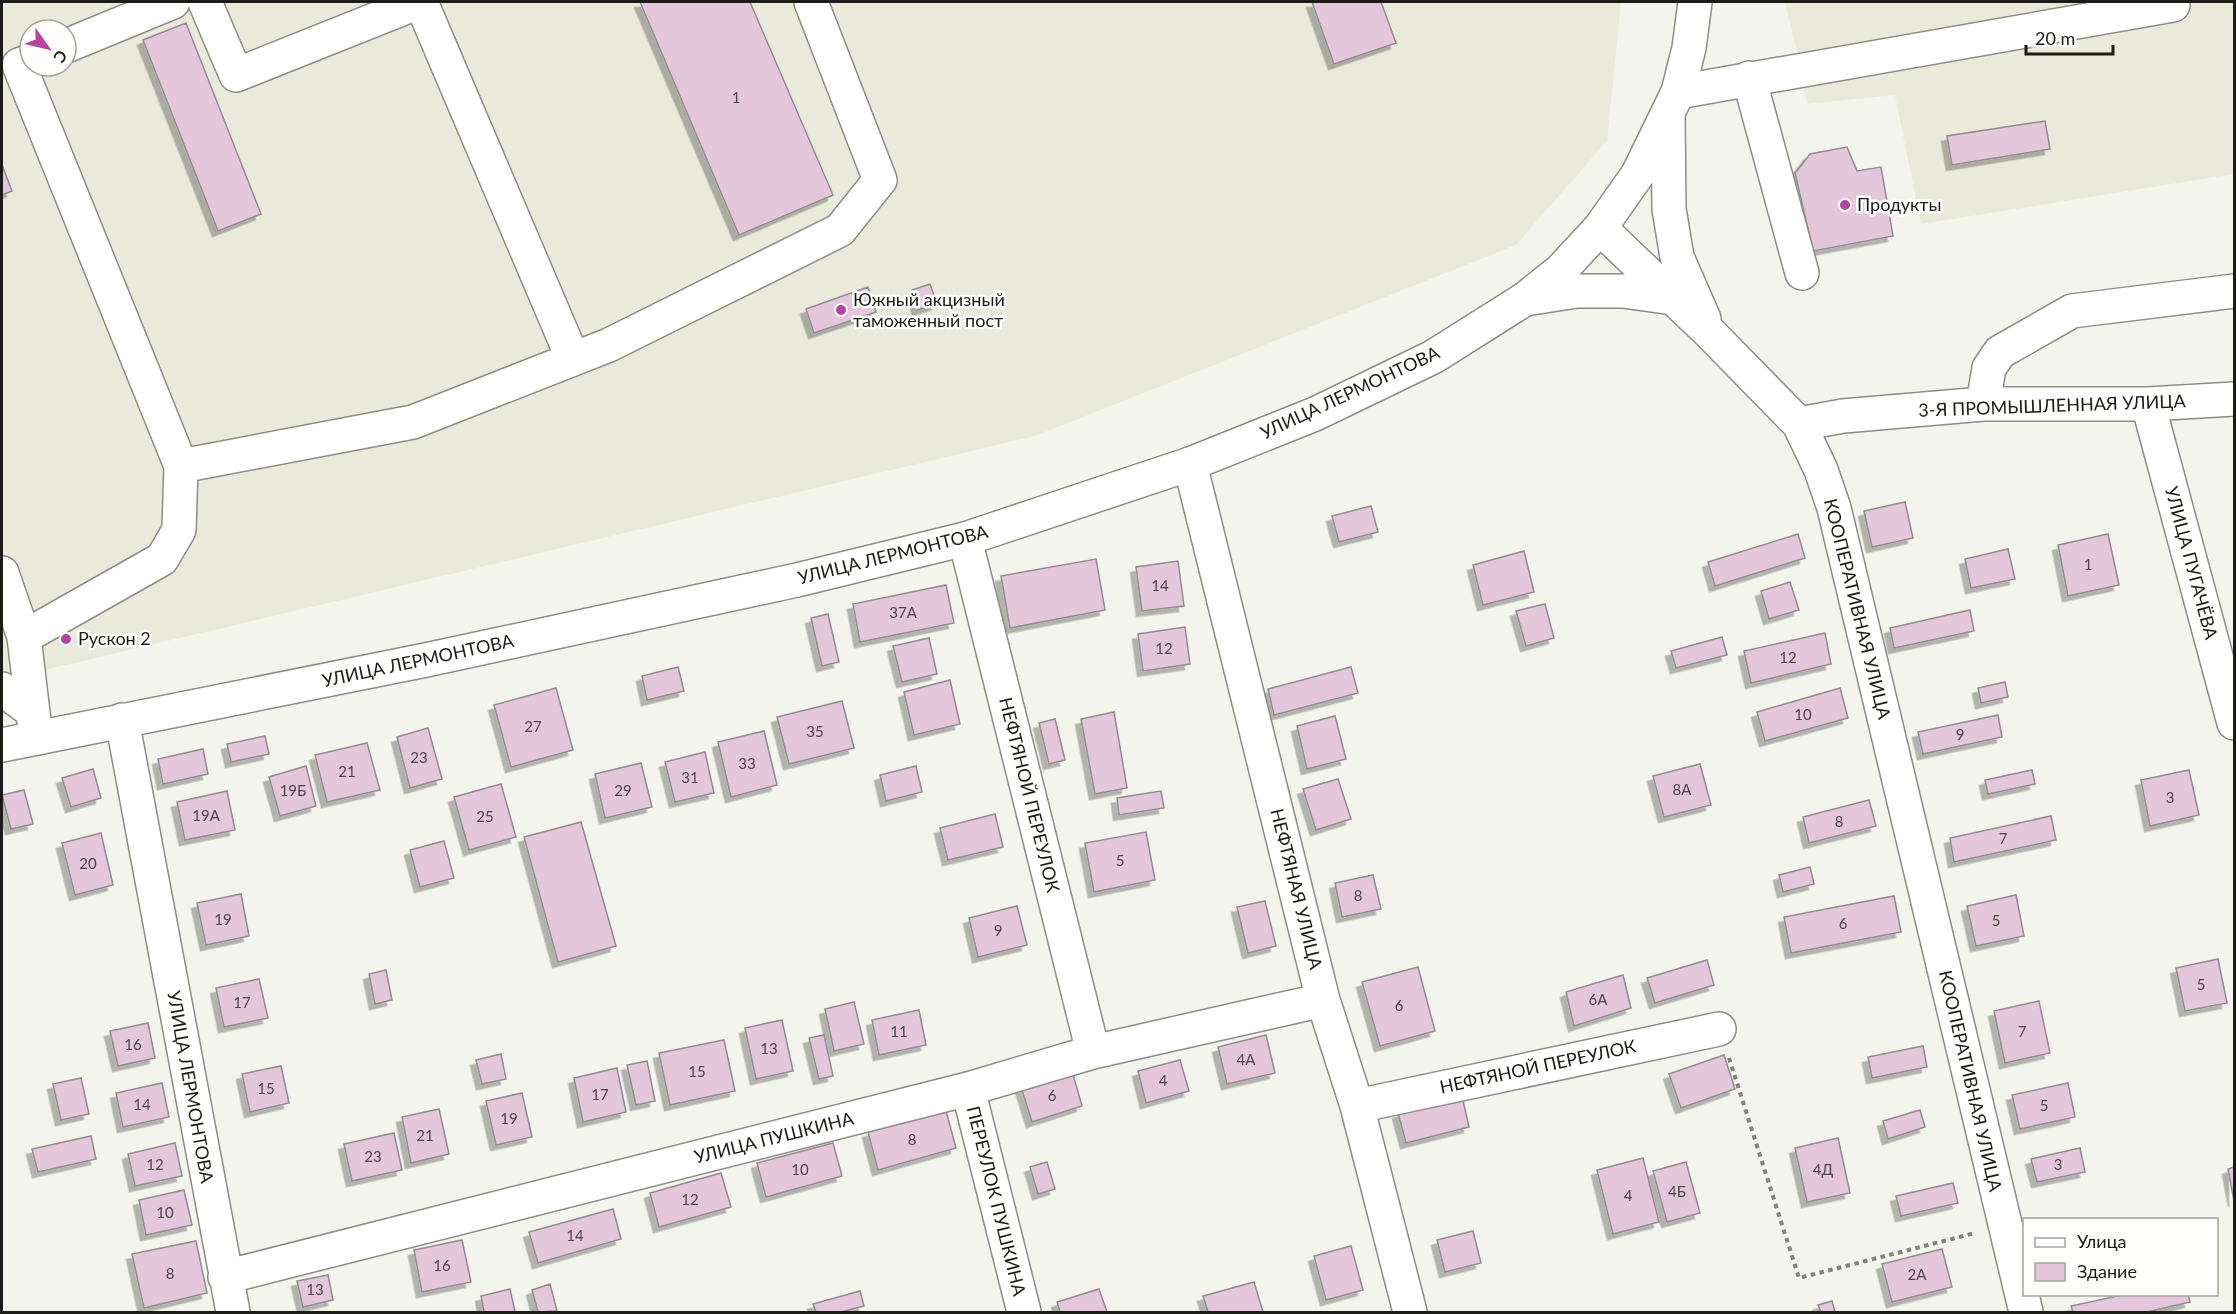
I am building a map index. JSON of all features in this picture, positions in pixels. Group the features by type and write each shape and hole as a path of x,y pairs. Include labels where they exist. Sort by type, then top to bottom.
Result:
{"street":[{"path":"78,41 173,2"},
{"path":"204,2 236,75 420,2 573,358"},
{"path":"182,466 414,422 609,345 840,230 880,180 811,2"},
{"path":"1600,228 1638,174 1673,104 1689,48 1695,2"},
{"path":"1673,104 1749,78 2173,5"},
{"path":"24,78 182,466 179,530 162,559 24,638"},
{"path":"1749,78 1802,273"},
{"path":"1673,104 1669,209 1677,257 1709,332"},
{"name":"КООПЕРАТИВНАЯ УЛИЦА","path":"1600,228 1709,332 1799,424 1821,470 1834,508 2026,1312"},
{"name":"УЛИЦА ЛЕРМОНТОВА","path":"2,745 35,725 122,720 495,645 797,580 965,538 1190,464 1315,414 1432,357 1525,299 1561,270 1600,228"},
{"path":"1525,299 1577,291 1611,291 1673,298"},
{"path":"1983,404 1989,368 2000,352 2072,311 2235,291"},
{"name":"3-Я ПРОМЫШЛЕННАЯ УЛИЦА","path":"1799,424 1843,416 1983,404 2148,404 2235,399"},
{"name":"УЛИЦА ПУГАЧЁВА","path":"2148,404 2235,723"},
{"name":"НЕФТЯНАЯ УЛИЦА","path":"1190,464 1323,999 1357,1106 1410,1312"},
{"name":"НЕФТЯНОЙ ПЕРЕУЛОК","path":"965,538 1093,1052"},
{"path":"2,573 24,638 35,725"},
{"path":"2,689 35,725"},
{"name":"УЛИЦА ЛЕРМОНТОВА","path":"122,720 233,1312"},
{"name":"УЛИЦА ПУШКИНА","path":"225,1277 968,1089 1093,1052 1323,999"},
{"name":"НЕФТЯНОЙ ПЕРЕУЛОК","path":"1357,1106 1719,1029"},
{"name":"ПЕРЕУЛОК ПУШКИНА","path":"968,1089 1024,1312"}],"path":[{"path":"1719,1029 1799,1278 2004,1225"}],"shaded area":[{"path":"2,2 1621,2 1607,141 1516,245 1035,436 2,680"},
{"path":"1785,2 2234,2 2234,174 1921,224 1895,95 1807,104"}],"building":[{"path":"640,2 750,2 833,195 739,235"},
{"path":"1312,2 1381,2 1396,43 1334,64"},
{"path":"186,23 261,214 218,231 143,40"},
{"path":"2045,121 2050,149 1952,165 1947,136"},
{"name":"Продукты","path":"1847,147 1857,171 1881,167 1893,236 1813,251 1795,173 1810,154"},
{"path":"2,165 12,191 2,195"},
{"path":"930,284 937,304 918,310 912,290"},
{"name":"Южный акцизный таможенный пост","path":"868,287 876,312 814,333 806,309"},
{"path":"1905,502 1913,538 1872,547 1864,511"},
{"path":"1371,506 1378,532 1339,542 1332,516"},
{"path":"1798,534 1805,558 1715,586 1708,562"},
{"path":"2108,534 2119,585 2068,596 2058,545"},
{"path":"2008,549 2015,579 1971,588 1965,559"},
{"path":"1524,551 1534,592 1483,605 1473,565"},
{"path":"1096,559 1105,610 1010,628 1001,576"},
{"path":"1178,561 1184,606 1142,611 1136,567"},
{"path":"1790,582 1799,610 1769,619 1761,591"},
{"path":"946,585 954,623 860,642 853,604"},
{"path":"1545,604 1554,638 1526,646 1516,611"},
{"path":"1970,610 1974,631 1894,648 1890,628"},
{"path":"828,614 839,662 822,666 811,618"},
{"path":"1185,627 1190,664 1143,671 1138,634"},
{"path":"1825,633 1831,664 1751,683 1744,651"},
{"path":"1722,637 1727,655 1676,668 1671,651"},
{"path":"929,638 937,674 902,682 893,646"},
{"path":"678,667 684,691 647,700 642,676"},
{"path":"1351,667 1358,693 1274,715 1268,689"},
{"path":"950,680 960,724 914,735 904,692"},
{"path":"2005,682 2008,697 1981,703 1978,688"},
{"path":"556,688 573,750 511,767 494,705"},
{"path":"1840,688 1848,718 1765,741 1757,712"},
{"path":"842,701 854,748 789,764 777,717"},
{"path":"1114,712 1127,788 1095,794 1081,719"},
{"path":"1998,715 2002,737 1923,754 1918,732"},
{"path":"1335,716 1346,759 1307,769 1297,726"},
{"path":"1055,719 1065,760 1049,764 1039,723"},
{"path":"428,728 442,779 410,788 397,737"},
{"path":"764,731 777,785 731,797 718,742"},
{"path":"265,736 269,754 231,762 227,744"},
{"path":"367,743 380,790 327,802 315,755"},
{"path":"203,749 208,774 163,784 158,759"},
{"path":"705,752 714,793 675,802 665,762"},
{"path":"641,763 652,807 605,818 595,774"},
{"path":"1700,764 1711,805 1664,817 1653,776"},
{"path":"306,766 316,806 280,816 269,777"},
{"path":"916,766 922,792 886,801 880,775"},
{"path":"93,769 101,798 71,807 62,778"},
{"path":"2032,770 2035,784 1988,794 1985,780"},
{"path":"2189,770 2199,815 2150,826 2141,780"},
{"path":"1338,779 1351,819 1316,830 1303,789"},
{"path":"501,784 516,837 469,850 454,797"},
{"path":"24,790 33,824 11,829 2,795"},
{"path":"227,791 235,830 185,840 177,802"},
{"path":"1161,791 1164,808 1119,815 1117,798"},
{"path":"1869,800 1876,826 1809,843 1803,817"},
{"path":"995,814 1003,847 948,860 940,828"},
{"path":"2051,816 2056,840 1954,862 1950,838"},
{"path":"581,822 616,946 558,962 524,837"},
{"path":"1146,832 1155,880 1094,892 1085,843"},
{"path":"101,833 113,885 75,895 62,843"},
{"path":"444,841 454,878 420,887 410,850"},
{"path":"1810,867 1814,884 1783,892 1779,875"},
{"path":"1373,875 1381,909 1342,917 1335,883"},
{"path":"241,894 249,936 206,945 197,903"},
{"path":"2016,895 2024,936 1976,946 1967,906"},
{"path":"1894,896 1901,932 1791,953 1784,917"},
{"path":"1265,901 1276,946 1248,953 1237,907"},
{"path":"1017,906 1027,945 978,957 969,918"},
{"path":"2218,959 2227,1003 2185,1011 2176,968"},
{"path":"1707,960 1714,985 1655,1003 1647,978"},
{"path":"1418,967 1435,1031 1380,1046 1362,982"},
{"path":"386,970 392,1000 375,1004 369,974"},
{"path":"1623,975 1631,1008 1574,1026 1566,992"},
{"path":"259,979 268,1018 224,1027 216,988"},
{"path":"2039,1001 2050,1053 2005,1063 1994,1011"},
{"path":"854,1002 864,1044 834,1051 825,1009"},
{"path":"919,1010 926,1045 879,1055 872,1020"},
{"path":"782,1020 793,1071 756,1079 745,1028"},
{"path":"148,1023 155,1058 118,1066 110,1031"},
{"path":"824,1035 833,1076 819,1079 809,1038"},
{"path":"1266,1035 1275,1073 1227,1084 1218,1047"},
{"path":"724,1040 735,1091 670,1105 659,1053"},
{"path":"1923,1046 1927,1067 1872,1078 1868,1057"},
{"path":"501,1054 506,1079 482,1084 476,1060"},
{"path":"1724,1055 1735,1089 1681,1108 1669,1074"},
{"path":"1180,1060 1189,1091 1146,1103 1138,1071"},
{"path":"647,1061 655,1101 636,1105 627,1065"},
{"path":"281,1066 289,1103 250,1112 242,1074"},
{"path":"617,1068 626,1112 583,1122 574,1078"},
{"path":"1072,1071 1082,1106 1032,1122 1021,1087"},
{"path":"81,1078 89,1114 61,1120 53,1084"},
{"path":"162,1083 169,1117 123,1127 116,1093"},
{"path":"2068,1083 2075,1117 2020,1129 2012,1095"},
{"path":"522,1093 532,1137 496,1145 486,1101"},
{"path":"1462,1096 1469,1127 1406,1143 1398,1113"},
{"path":"439,1109 449,1154 411,1163 402,1117"},
{"path":"1920,1110 1925,1127 1888,1139 1883,1121"},
{"path":"946,1111 956,1148 878,1170 868,1132"},
{"path":"394,1133 402,1170 352,1181 344,1144"},
{"path":"91,1136 96,1159 38,1172 32,1149"},
{"path":"1838,1138 1850,1193 1807,1202 1795,1148"},
{"path":"175,1143 182,1176 135,1186 128,1154"},
{"path":"833,1143 842,1176 766,1197 757,1163"},
{"path":"2080,1148 2085,1172 2037,1182 2031,1159"},
{"path":"1643,1158 1659,1222 1613,1234 1597,1170"},
{"path":"1047,1162 1055,1189 1038,1194 1030,1167"},
{"path":"1686,1162 1700,1213 1667,1222 1653,1171"},
{"path":"2234,1167 2234,1201 2228,1169"},
{"path":"721,1173 731,1207 659,1227 650,1193"},
{"path":"1953,1183 1958,1203 1901,1216 1896,1196"},
{"path":"184,1190 192,1225 146,1235 139,1200"},
{"path":"613,1209 621,1239 538,1263 529,1232"},
{"path":"1473,1231 1481,1263 1445,1272 1437,1240"},
{"path":"462,1240 471,1282 422,1292 414,1250"},
{"path":"196,1241 207,1293 144,1308 132,1254"},
{"path":"1351,1246 1363,1290 1326,1300 1314,1256"},
{"path":"1942,1249 1952,1287 1892,1302 1882,1264"},
{"path":"328,1275 333,1300 303,1307 297,1281"},
{"path":"1254,1282 1263,1312 1208,1312 1203,1296"},
{"path":"550,1284 557,1311 538,1312 532,1290"},
{"path":"510,1289 515,1312 484,1312 481,1296"},
{"path":"1099,1289 1107,1312 1060,1312 1057,1302"},
{"path":"860,1291 864,1306 841,1312 816,1312 813,1304"},
{"path":"2118,1296 2188,1296 2190,1302 2147,1312 2073,1312 2071,1306"},
{"path":"2118,1296 2188,1296 2190,1302 2147,1312 2073,1312 2071,1306"},
{"path":"1832,1301 1835,1312 1821,1312 1818,1305"}],"place":[{"name":"Продукты","path":"1845,205"},
{"name":"Южный акцизный таможенный пост","path":"841,310"},
{"name":"Рускон 2","path":"66,639"}]}
